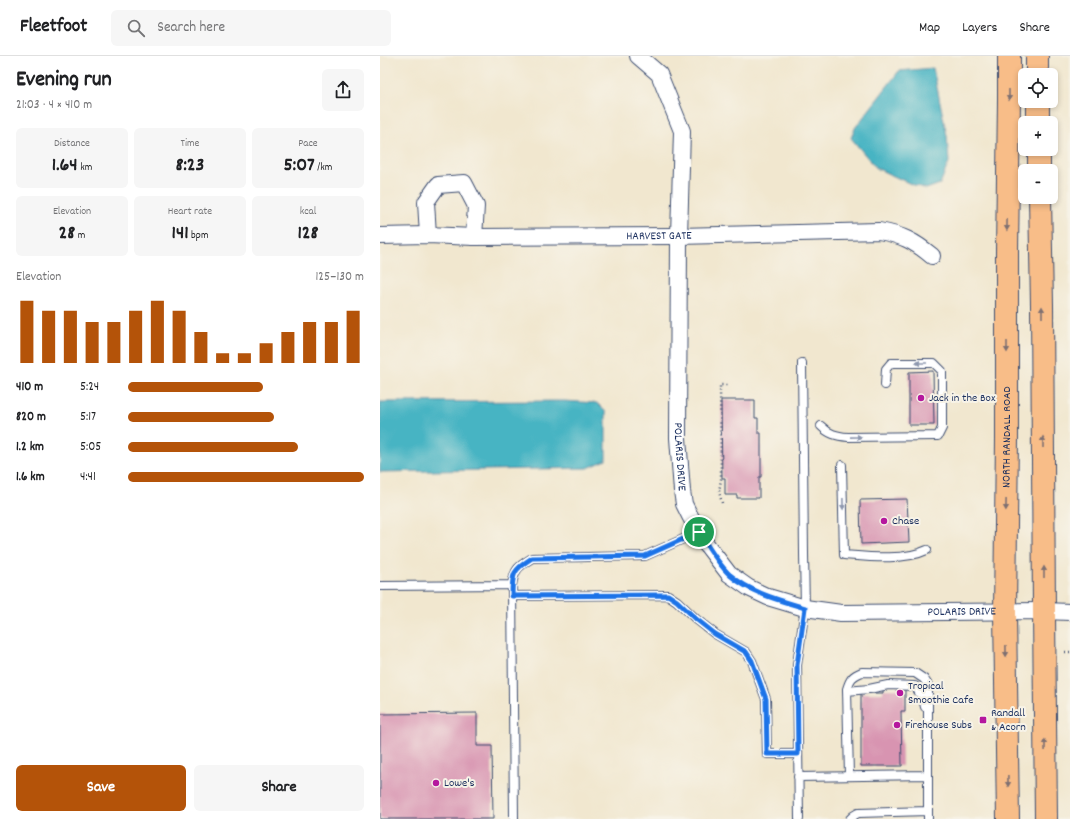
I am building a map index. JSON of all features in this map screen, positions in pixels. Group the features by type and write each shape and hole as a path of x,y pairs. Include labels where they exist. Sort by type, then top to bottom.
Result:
{"main road":[{"name":"NORTH RANDALL ROAD","path":"1008,819 1005,612 1009,56"},
{"path":"1037,56 1037,68"},
{"path":"1040,204 1046,819"}],"street":[{"name":"POLARIS DRIVE","path":"638,56 659,74 682,131 678,236 679,466 684,504 699,532 716,558 729,574 749,588 768,597 805,608 841,613 1070,612"},
{"path":"428,235 426,202 438,185 464,183 476,206 474,237"},
{"name":"HARVEST GATE","path":"380,236 678,236 879,232 894,234 911,241 922,247 932,256"}],"lane":[{"path":"821,426 826,431 836,436 938,436 942,428 942,371 934,362 891,362 886,369 886,385"},
{"path":"799,819 797,665 805,608 802,364"},
{"path":"842,465 844,555 873,557 910,556 927,550"},
{"path":"514,819 512,585 514,574 520,566 532,558 645,556 699,532"},
{"path":"380,586 512,585"},
{"path":"512,596 668,595 715,634 746,652 752,661 766,699 767,754 798,754"},
{"path":"849,776 847,691 849,681 854,675 862,672 915,672 924,679 928,685 928,815 858,813 850,819"},
{"path":"847,691 869,689 888,685 915,686 923,699 928,721"},
{"path":"798,777 928,775"}],"path":[{"path":"722,503 719,492 721,479 720,385 727,385"},
{"path":"1065,652 1070,652"}],"water":[{"path":"933,68 947,136 949,162 940,184 926,189 876,168 851,138 855,128 899,71"},
{"path":"564,401 597,403 606,412 606,460 588,468 380,472 380,402"}],"building":[{"path":"933,371 934,425 909,425 909,372"},
{"path":"721,400 755,400 755,418 758,418 758,433 761,433 761,477 759,477 759,498 737,498 737,495 725,495 725,478 722,478"},
{"name":"Chase","path":"907,499 909,542 861,544 860,500"},
{"path":"883,689 905,689 905,711 901,711 902,766 861,766 861,693 883,693"},
{"name":"Lowe's","path":"477,713 477,746 492,746 493,819 380,819 380,714"}],"place":[{"name":"Jack in the Box","path":"921,398"},
{"name":"Chase","path":"884,521"},
{"name":"Tropical Smoothie Cafe","path":"900,693"},
{"name":"Randall & Acorn","path":"983,720"},
{"name":"Firehouse Subs","path":"897,725"},
{"name":"Lowe's","path":"436,783"}],"route":[{"path":"699,532 706,544 729,574 749,588 768,597 805,608 797,665 798,754 767,754 766,699 758,674 746,652 715,634 668,595 512,596 514,574 520,566 532,558 645,556 699,532"}]}
